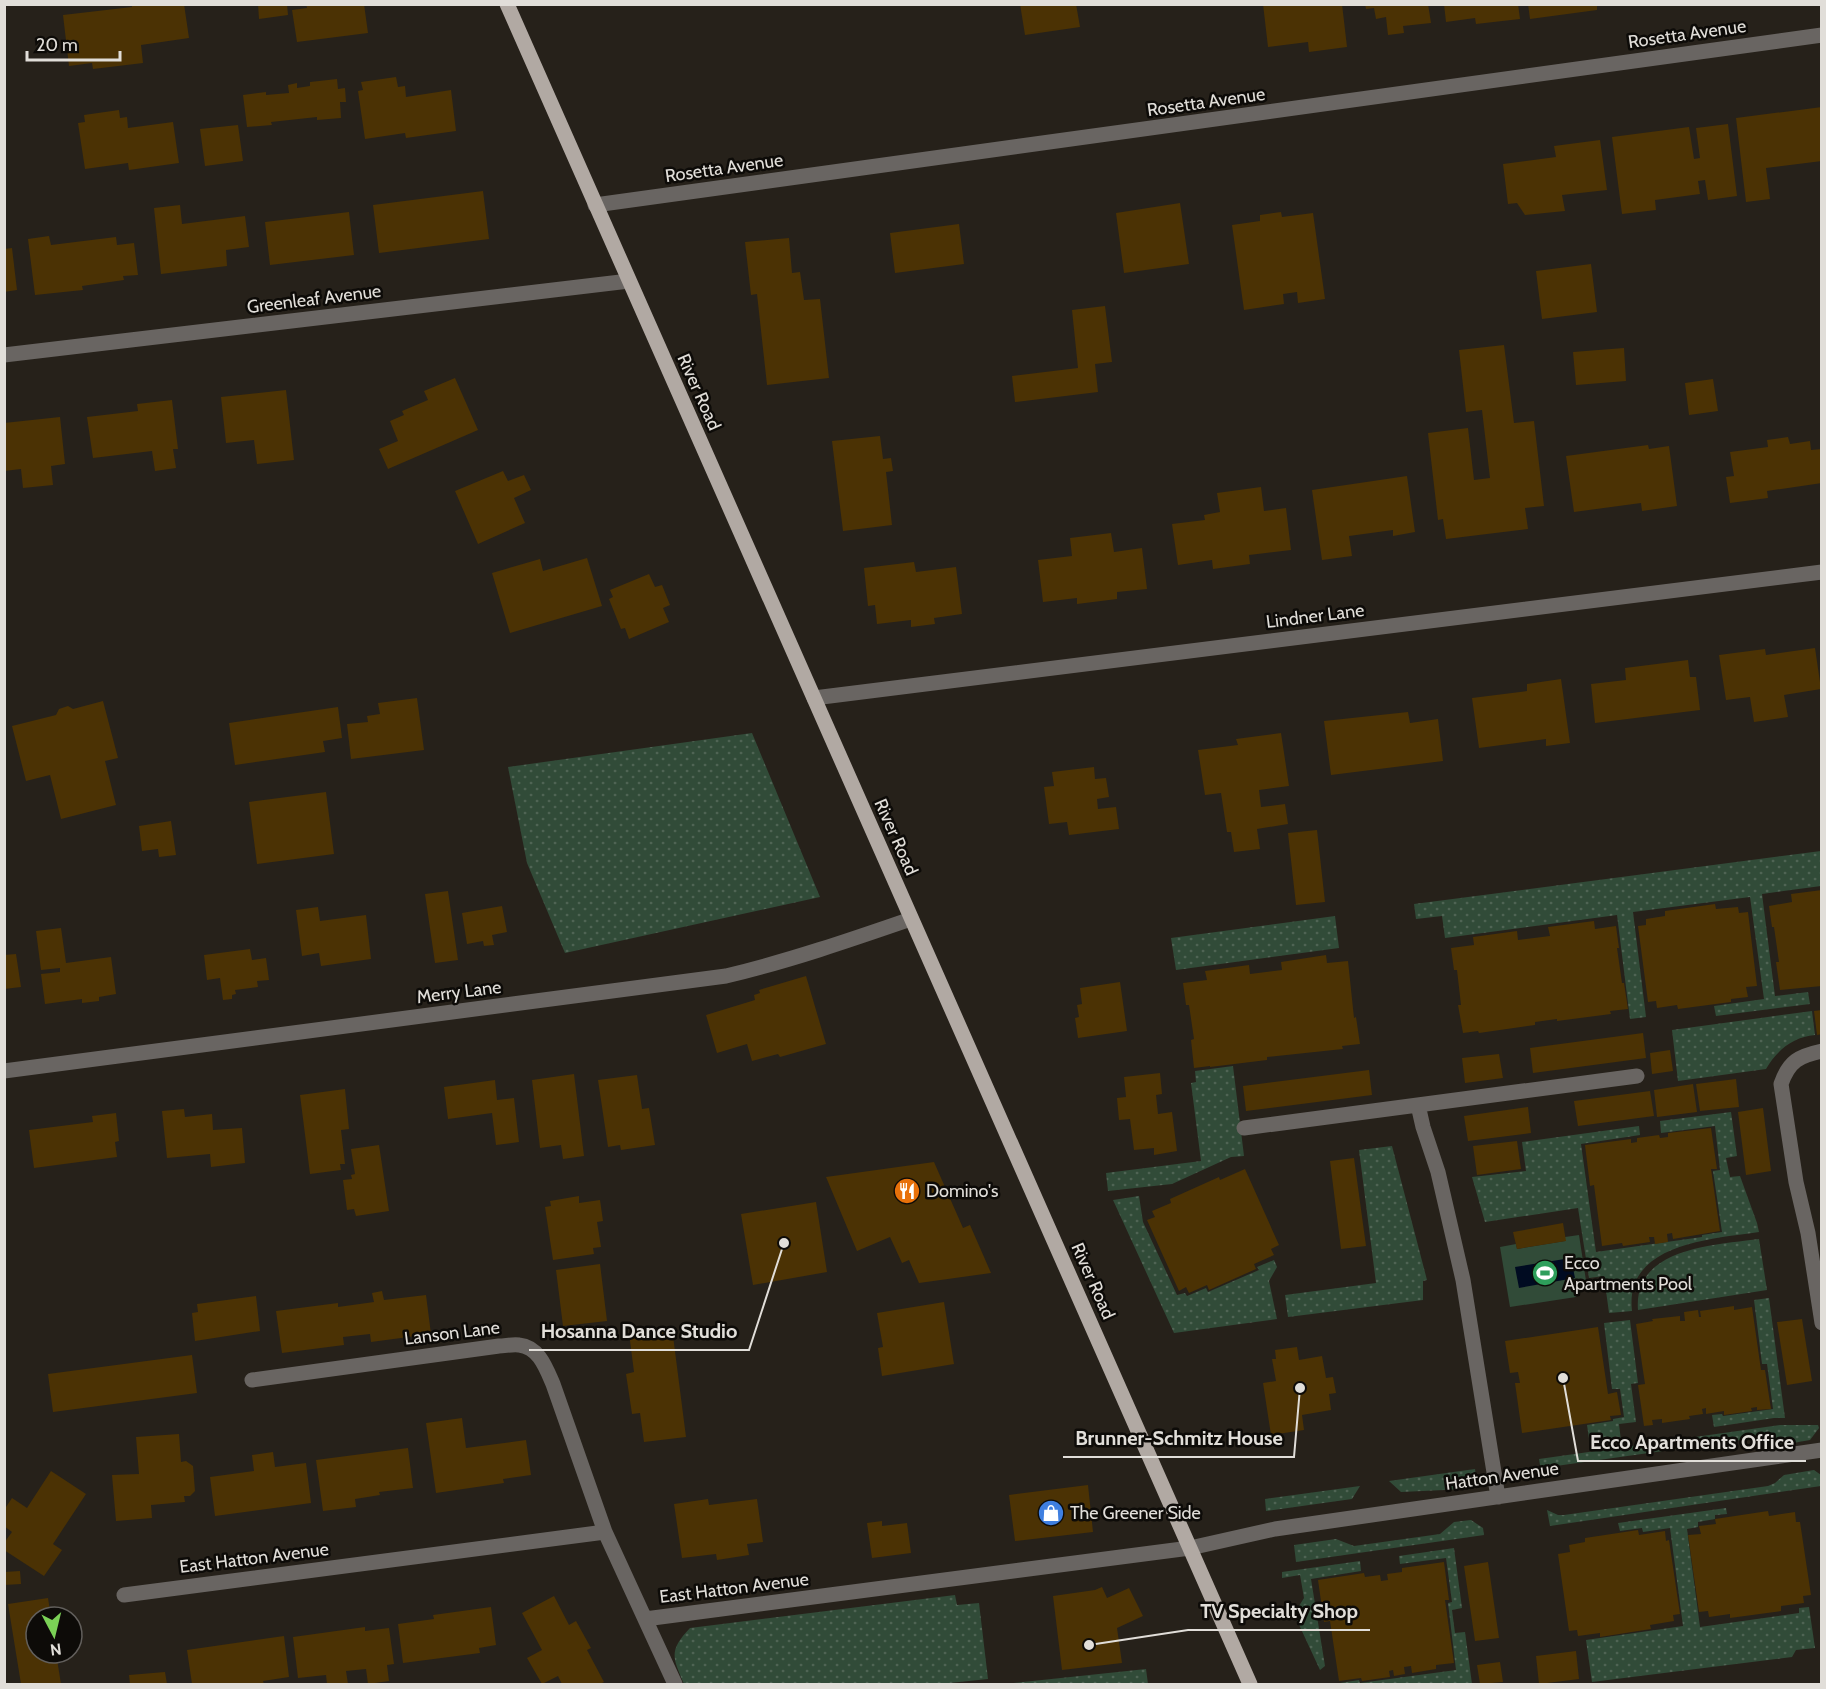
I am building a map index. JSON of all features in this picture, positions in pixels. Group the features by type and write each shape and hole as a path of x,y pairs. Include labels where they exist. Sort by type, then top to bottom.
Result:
{"main road":[{"name":"River Road","path":"507,4 1250,1684"}],"street":[{"name":"Rosetta Avenue","path":"595,205 1821,35"},
{"name":"Greenleaf Avenue","path":"4,355 629,281"},
{"name":"Lindner Lane","path":"814,698 1821,572"},
{"name":"Merry Lane","path":"4,1071 726,976 840,944 911,919"},
{"path":"1821,1051 1806,1054 1794,1061 1785,1071 1781,1084 1796,1182 1808,1233 1821,1323"},
{"path":"1244,1128 1637,1076"},
{"path":"1418,1105 1438,1172 1463,1280 1498,1497"},
{"name":"Lanson Lane","path":"252,1380 499,1346 519,1345 533,1350 545,1365 553,1384 605,1532"},
{"name":"Hatton Avenue","path":"1190,1548 1275,1529 1821,1450"},
{"name":"East Hatton Avenue","path":"124,1595 605,1532 645,1619 1190,1548"},
{"path":"645,1619 675,1684"}],"green space":[{"path":"752,733 820,897 565,953 527,863 508,767"},
{"path":"1821,851 1821,886 1762,894 1775,996 1808,992 1810,1004 1716,1016 1714,1006 1764,999 1750,897 1633,912 1646,1017 1630,1019 1617,915 1445,938 1442,916 1416,919 1414,904"},
{"path":"1335,916 1339,948 1176,970 1171,938"},
{"path":"1812,1011 1815,1035 1800,1038 1786,1046 1766,1069 1678,1081 1672,1030"},
{"path":"1233,1066 1244,1156 1231,1157 1172,1184 1108,1191 1106,1173 1201,1161 1191,1083 1196,1082 1195,1071"},
{"path":"1731,1112 1737,1156 1726,1158 1730,1177 1740,1176 1759,1232 1696,1242 1657,1258 1642,1271 1633,1288 1632,1311 1609,1313 1604,1276 1589,1278 1578,1208 1485,1222 1472,1177 1526,1171 1522,1142 1639,1126 1640,1135 1581,1144 1596,1252 1702,1237 1702,1235 1722,1232 1713,1171 1720,1170 1715,1126 1661,1133 1660,1121"},
{"path":"1392,1146 1427,1280 1423,1281 1423,1300 1288,1317 1285,1295 1376,1283 1359,1150"},
{"path":"1139,1196 1143,1222 1177,1295 1185,1293 1187,1296 1206,1288 1208,1292 1259,1270 1257,1267 1274,1260 1277,1267 1269,1281 1277,1319 1174,1333 1113,1200"},
{"path":"1579,1235 1587,1287 1578,1290 1576,1297 1510,1307 1500,1247 1516,1244 1517,1249 1565,1241 1565,1237"},
{"path":"1759,1239 1767,1290 1638,1310 1640,1289 1649,1273 1663,1261 1700,1247"},
{"path":"1769,1298 1785,1418 1714,1427 1712,1415 1722,1414 1723,1416 1773,1409 1767,1364 1762,1364 1754,1300"},
{"path":"1630,1320 1638,1383 1631,1384 1636,1422 1619,1424 1621,1441 1590,1445 1587,1425 1624,1417 1620,1389 1612,1389 1604,1323"},
{"path":"1780,1425 1818,1425 1819,1428 1810,1440 1794,1443 1781,1444 1763,1437 1556,1466 1542,1477 1539,1459"},
{"path":"1475,1469 1476,1477 1466,1489 1401,1492 1389,1481"},
{"path":"1814,1470 1821,1475 1821,1486 1550,1526 1547,1510 1564,1515 1768,1486 1784,1475"},
{"path":"1360,1486 1352,1499 1266,1511 1265,1499"},
{"path":"1726,1508 1727,1514 1715,1515 1715,1519 1698,1522 1698,1527 1687,1529 1700,1627 1799,1613 1799,1608 1809,1607 1815,1648 1796,1650 1792,1657 1592,1682 1586,1640 1683,1626 1670,1528 1643,1532 1642,1528 1620,1531 1618,1523"},
{"path":"1471,1520 1483,1528 1484,1535 1296,1562 1294,1545 1336,1539 1354,1546 1440,1534 1454,1522"},
{"path":"1454,1548 1462,1608 1452,1610 1455,1633 1465,1632 1472,1684 1340,1684 1456,1670 1448,1603 1452,1602 1446,1558 1400,1564 1399,1556"},
{"path":"1360,1561 1361,1571 1311,1579 1325,1666 1320,1670 1294,1614 1304,1598 1300,1575 1282,1578 1282,1572"},
{"path":"955,1595 957,1605 979,1603 988,1679 940,1684 684,1684 675,1661 678,1643 690,1628"},
{"path":"1146,1669 1148,1684 1005,1684"}],"water":[{"name":"Ecco Apartments Pool","path":"1571,1258 1575,1278 1519,1288 1515,1267"}],"building":[{"path":"132,4 184,4 189,38 141,45 143,63 93,69 92,63 69,66 63,15 132,7"},
{"path":"258,4 287,4 288,15 259,19"},
{"path":"306,4 364,4 368,33 297,42 292,10 307,8"},
{"path":"1020,4 1076,4 1080,27 1025,35"},
{"path":"1263,4 1342,4 1347,47 1309,52 1308,42 1268,47"},
{"path":"1365,4 1428,4 1431,23 1403,26 1404,33 1388,35 1386,17 1376,19 1374,8 1366,9"},
{"path":"1444,4 1518,4 1520,19 1476,24 1475,18 1446,22"},
{"path":"1528,4 1597,4 1597,10 1530,19"},
{"path":"396,77 398,87 405,86 406,97 451,90 456,131 406,138 405,133 365,139 358,91 363,90 361,82"},
{"path":"337,79 338,89 345,88 346,102 340,102 341,118 317,120 317,117 247,127 243,95 266,92 266,95 289,93 288,85 297,83 297,88 310,86 310,82"},
{"path":"1822,107 1822,161 1766,168 1770,199 1746,202 1736,118"},
{"path":"119,110 120,118 127,117 128,128 173,122 179,163 129,170 128,163 85,169 78,123 85,122 84,115"},
{"path":"1728,124 1737,196 1708,200 1705,180 1698,181 1700,194 1655,200 1656,210 1622,214 1612,137 1689,127 1694,159 1700,158 1696,128"},
{"path":"238,125 243,161 205,166 200,129"},
{"path":"1600,140 1607,190 1562,195 1565,211 1525,215 1517,203 1508,204 1503,164 1556,157 1554,146"},
{"path":"483,191 489,239 379,253 373,205"},
{"path":"1180,203 1189,264 1124,273 1116,213"},
{"path":"180,205 182,224 245,216 249,247 226,250 227,266 161,274 154,208"},
{"path":"349,212 354,255 270,265 265,222"},
{"path":"1281,212 1282,217 1313,213 1325,299 1298,303 1297,292 1283,294 1284,304 1244,310 1232,225 1260,221 1260,215"},
{"path":"959,224 964,264 895,273 890,233"},
{"path":"49,236 51,245 116,237 117,245 134,243 138,275 123,276 124,280 82,286 83,290 35,295 28,239"},
{"path":"789,238 792,273 800,272 804,300 820,299 829,378 767,385 757,294 751,295 745,242"},
{"path":"12,248 17,290 4,292 4,249"},
{"path":"1591,264 1597,312 1542,319 1536,271"},
{"path":"1105,306 1112,362 1095,364 1098,392 1015,402 1012,376 1078,368 1072,310"},
{"path":"1504,345 1514,423 1534,421 1544,506 1525,508 1528,529 1446,539 1443,519 1438,520 1428,433 1468,428 1474,480 1490,478 1482,410 1466,412 1459,350"},
{"path":"1624,348 1626,381 1576,385 1573,352"},
{"path":"455,378 478,430 388,469 379,449 398,441 390,421 404,415 402,411 428,400 424,391"},
{"path":"1713,379 1718,411 1689,415 1685,383"},
{"path":"286,390 294,460 257,464 254,440 226,443 221,397"},
{"path":"172,400 178,449 173,449 176,468 155,471 152,451 93,458 87,417 138,411 137,404"},
{"path":"60,417 65,464 51,466 53,485 23,488 21,469 4,471 4,423"},
{"path":"880,436 883,459 891,458 893,471 886,472 892,525 843,531 832,441"},
{"path":"1788,437 1790,444 1810,441 1811,450 1822,449 1822,483 1767,491 1768,498 1730,503 1726,477 1734,476 1730,452 1768,447 1767,440"},
{"path":"1648,445 1649,449 1669,446 1677,506 1642,511 1641,503 1574,512 1566,456"},
{"path":"503,471 508,481 524,475 531,490 514,498 525,523 478,544 455,491"},
{"path":"1407,476 1415,532 1393,536 1393,530 1349,536 1352,556 1322,560 1312,490"},
{"path":"1261,487 1264,511 1286,508 1291,550 1249,555 1250,564 1213,569 1212,560 1178,565 1172,524 1205,520 1204,515 1220,512 1217,493"},
{"path":"1111,533 1114,552 1142,548 1147,589 1117,592 1117,599 1077,604 1077,598 1043,602 1038,560 1072,556 1070,538"},
{"path":"587,558 602,606 510,633 492,573 540,559 543,571"},
{"path":"914,562 916,572 956,567 962,614 934,618 935,624 911,627 911,620 877,624 875,605 868,606 864,568"},
{"path":"649,574 655,587 662,585 670,605 663,608 669,622 629,639 625,628 621,629 609,599 613,597 610,590"},
{"path":"1815,648 1821,689 1784,695 1788,717 1754,722 1750,697 1726,700 1719,655 1765,649 1766,655"},
{"path":"1688,660 1690,677 1696,677 1700,710 1595,723 1591,684 1626,680 1625,668"},
{"path":"1561,679 1570,743 1546,746 1546,739 1479,748 1472,698 1527,691 1527,684"},
{"path":"417,698 424,750 351,759 347,724 368,722 367,716 380,714 378,703"},
{"path":"103,701 118,758 105,761 116,805 61,819 50,775 26,781 12,726 56,715 59,709 68,706 73,709"},
{"path":"338,707 342,738 323,741 325,752 235,765 229,723"},
{"path":"1408,712 1410,723 1438,719 1443,761 1331,775 1324,721"},
{"path":"1281,733 1289,786 1259,790 1261,807 1285,804 1288,824 1257,829 1260,849 1234,852 1231,832 1227,832 1221,793 1205,795 1198,750 1238,745 1236,739"},
{"path":"1094,767 1095,779 1106,778 1109,797 1097,799 1098,809 1116,807 1119,829 1069,835 1067,822 1049,824 1044,787 1054,786 1052,772"},
{"path":"326,792 334,854 257,864 249,802"},
{"path":"171,821 176,855 159,857 158,849 142,851 139,826"},
{"path":"1317,830 1325,902 1296,905 1288,833"},
{"path":"1822,890 1822,986 1780,990 1776,962 1779,962 1769,906 1792,902 1791,894"},
{"path":"448,891 458,960 435,963 425,894"},
{"path":"1715,904 1716,909 1738,907 1739,913 1748,912 1757,986 1746,987 1748,997 1731,999 1731,1002 1678,1009 1677,1005 1657,1008 1656,1001 1648,1002 1638,926 1646,925 1646,919 1665,916 1665,911"},
{"path":"502,906 507,932 492,935 494,945 484,946 483,941 467,944 462,913"},
{"path":"318,907 320,921 366,915 371,959 321,966 319,953 302,956 296,910"},
{"path":"1594,921 1595,929 1616,926 1622,983 1624,983 1628,1009 1610,1011 1611,1014 1535,1022 1535,1025 1479,1033 1478,1031 1463,1033 1458,1005 1461,1005 1457,970 1454,970 1451,948 1474,945 1473,937 1517,931 1518,940 1550,936 1548,927"},
{"path":"61,928 66,963 111,957 116,994 99,997 99,1001 82,1003 82,999 45,1004 41,974 60,972 60,968 41,970 36,931"},
{"path":"250,949 252,960 266,958 269,980 257,981 258,987 235,990 236,994 232,995 232,999 223,1000 220,978 207,980 204,955"},
{"path":"16,954 21,987 4,989 4,955"},
{"path":"1326,955 1327,963 1348,961 1354,1018 1356,1017 1360,1044 1342,1046 1343,1049 1267,1057 1267,1060 1194,1068 1191,1040 1194,1039 1183,983 1207,980 1205,971 1249,965 1250,974 1282,970 1281,962"},
{"path":"806,976 826,1044 780,1057 778,1054 752,1061 747,1044 717,1053 706,1015 755,1000 754,995 760,993 759,990"},
{"path":"1120,982 1127,1031 1078,1038 1075,1018 1079,1017 1077,1005 1082,1004 1080,988"},
{"path":"1822,1010 1822,1034 1817,1035 1814,1011"},
{"path":"1643,1033 1646,1058 1533,1073 1530,1048"},
{"path":"1670,1050 1673,1071 1652,1074 1650,1053"},
{"path":"1499,1054 1503,1078 1465,1083 1462,1058"},
{"path":"1369,1070 1372,1095 1246,1111 1243,1086"},
{"path":"1160,1073 1162,1094 1156,1095 1158,1114 1172,1112 1177,1151 1154,1155 1154,1148 1134,1150 1130,1119 1119,1120 1117,1098 1126,1097 1124,1077"},
{"path":"574,1074 584,1156 563,1159 561,1145 540,1148 532,1080"},
{"path":"637,1075 642,1109 649,1108 655,1145 621,1150 620,1145 608,1147 598,1080"},
{"path":"1736,1079 1739,1107 1700,1111 1696,1084"},
{"path":"495,1080 497,1100 514,1098 519,1142 496,1145 492,1113 448,1119 444,1087"},
{"path":"1693,1084 1697,1112 1657,1117 1654,1090"},
{"path":"345,1089 349,1129 341,1130 345,1164 340,1164 341,1170 310,1174 300,1095"},
{"path":"1650,1091 1654,1116 1578,1126 1574,1101"},
{"path":"1528,1107 1531,1133 1468,1141 1464,1116"},
{"path":"1763,1108 1771,1171 1746,1175 1738,1112"},
{"path":"184,1109 185,1117 212,1114 213,1130 242,1128 245,1163 211,1167 210,1154 167,1158 162,1111"},
{"path":"116,1113 119,1141 115,1142 117,1157 34,1168 29,1130 93,1122 92,1116"},
{"path":"1711,1128 1717,1169 1711,1169 1720,1231 1673,1239 1672,1233 1667,1234 1668,1242 1655,1244 1654,1237 1649,1237 1650,1242 1602,1246 1594,1185 1590,1186 1585,1145 1631,1139 1631,1143 1637,1142 1637,1138 1659,1135 1660,1138 1668,1137 1668,1133"},
{"path":"1517,1141 1521,1169 1477,1175 1473,1146"},
{"path":"379,1145 389,1211 356,1216 354,1209 347,1210 343,1180 352,1179 351,1175 355,1174 351,1149"},
{"path":"1354,1158 1366,1246 1341,1249 1330,1161"},
{"path":"934,1162 963,1228 970,1225 991,1273 919,1283 909,1260 902,1263 890,1237 857,1251 826,1177"},
{"path":"1245,1169 1279,1245 1271,1249 1274,1255 1254,1264 1256,1269 1209,1290 1207,1285 1189,1293 1186,1287 1179,1291 1147,1220 1155,1217 1152,1211 1171,1203 1170,1199 1219,1177 1220,1180"},
{"path":"579,1196 579,1203 600,1200 603,1221 597,1222 601,1247 593,1248 594,1254 553,1260 545,1207 551,1206 550,1201"},
{"path":"816,1202 827,1272 753,1285 741,1214"},
{"path":"1563,1223 1566,1241 1517,1249 1513,1232"},
{"path":"600,1264 607,1321 563,1326 556,1270"},
{"path":"382,1291 384,1300 426,1295 431,1334 371,1342 370,1334 343,1337 344,1345 282,1353 276,1311 338,1303 338,1307 374,1302 372,1293"},
{"path":"256,1296 260,1331 195,1341 192,1313 198,1312 197,1304"},
{"path":"944,1302 954,1364 882,1376 878,1348 883,1347 877,1313"},
{"path":"1734,1306 1734,1310 1752,1307 1761,1370 1765,1370 1771,1409 1757,1410 1757,1407 1751,1408 1752,1411 1724,1415 1724,1411 1706,1414 1706,1408 1702,1409 1703,1414 1689,1416 1690,1419 1662,1423 1662,1419 1652,1420 1653,1425 1644,1426 1638,1385 1645,1384 1636,1324 1653,1321 1652,1319 1680,1316 1680,1321 1685,1321 1684,1312 1698,1310 1699,1317 1701,1317 1700,1311"},
{"path":"1802,1319 1812,1381 1787,1385 1777,1322"},
{"path":"1598,1327 1608,1394 1617,1392 1621,1415 1610,1416 1611,1420 1522,1433 1515,1383 1520,1383 1518,1372 1510,1373 1505,1341"},
{"path":"672,1328 686,1437 644,1442 640,1413 632,1414 626,1374 634,1372 629,1333"},
{"path":"1297,1347 1299,1360 1322,1356 1326,1378 1333,1377 1336,1393 1329,1394 1331,1410 1302,1415 1304,1430 1271,1435 1263,1383 1276,1381 1272,1359 1276,1359 1275,1350"},
{"path":"192,1355 197,1393 53,1412 48,1374"},
{"path":"462,1418 466,1448 526,1440 531,1475 503,1479 504,1483 436,1493 426,1423"},
{"path":"179,1434 181,1462 186,1461 193,1466 195,1491 190,1496 184,1496 185,1502 151,1505 152,1518 116,1521 112,1475 139,1474 136,1437"},
{"path":"408,1448 413,1488 379,1492 380,1495 355,1499 356,1507 323,1511 316,1460"},
{"path":"273,1452 275,1467 306,1463 311,1503 215,1516 210,1477 254,1471 252,1455"},
{"path":"51,1471 86,1494 53,1544 62,1550 44,1576 4,1550 4,1543 12,1532 4,1526 4,1510 12,1498 27,1508"},
{"name":"The Greener Side","path":"1088,1485 1093,1532 1015,1541 1009,1495"},
{"path":"708,1499 709,1505 757,1499 763,1542 747,1544 749,1555 717,1560 716,1554 682,1558 674,1504"},
{"path":"1768,1511 1769,1516 1795,1512 1796,1522 1800,1522 1811,1595 1803,1596 1804,1603 1781,1606 1781,1611 1730,1618 1730,1614 1709,1617 1708,1611 1699,1612 1688,1535 1701,1534 1699,1526 1716,1524 1715,1519"},
{"path":"882,1521 882,1526 907,1523 911,1553 872,1558 867,1523"},
{"path":"1638,1530 1639,1535 1665,1531 1666,1541 1669,1540 1680,1614 1673,1615 1674,1621 1650,1625 1651,1629 1600,1637 1600,1633 1578,1636 1577,1630 1569,1631 1558,1554 1570,1552 1569,1545 1585,1542 1585,1538"},
{"path":"1444,1562 1449,1600 1445,1600 1454,1663 1436,1665 1436,1669 1412,1673 1411,1666 1404,1667 1405,1674 1394,1676 1393,1670 1389,1671 1390,1677 1339,1681 1330,1621 1324,1622 1318,1580 1364,1573 1365,1577 1380,1575 1381,1581 1388,1580 1387,1574 1402,1572 1402,1568"},
{"path":"1488,1562 1499,1638 1475,1641 1464,1566"},
{"path":"20,1571 21,1584 4,1585 4,1572"},
{"path":"1102,1587 1107,1598 1129,1588 1143,1616 1117,1628 1122,1663 1062,1670 1053,1596"},
{"path":"554,1596 569,1625 576,1621 591,1648 587,1650 604,1682 600,1684 562,1684 558,1676 542,1684 527,1658 542,1650 522,1613"},
{"path":"48,1598 49,1605 24,1605 24,1665 58,1665 61,1684 21,1684 8,1604"},
{"path":"491,1607 496,1645 479,1648 480,1653 403,1663 398,1624 434,1619 433,1615"},
{"path":"365,1627 365,1631 389,1628 394,1664 387,1665 389,1681 368,1684 366,1669 346,1671 348,1684 327,1684 326,1675 298,1678 293,1637"},
{"path":"284,1636 289,1677 263,1681 264,1684 192,1684 187,1650"},
{"path":"1576,1651 1579,1679 1539,1684 1536,1656"},
{"path":"1500,1662 1503,1682 1480,1684 1477,1665"},
{"path":"165,1672 167,1684 130,1684 129,1675"}],"place":[{"name":"Domino's","path":"907,1191"},
{"name":"Hosanna Dance Studio","path":"784,1243"},
{"name":"Ecco Apartments Pool","path":"1545,1273"},
{"name":"Ecco Apartments Office","path":"1563,1378"},
{"name":"Brunner-Schmitz House","path":"1300,1388"},
{"name":"The Greener Side","path":"1051,1513"},
{"name":"TV Specialty Shop","path":"1089,1645"}]}
